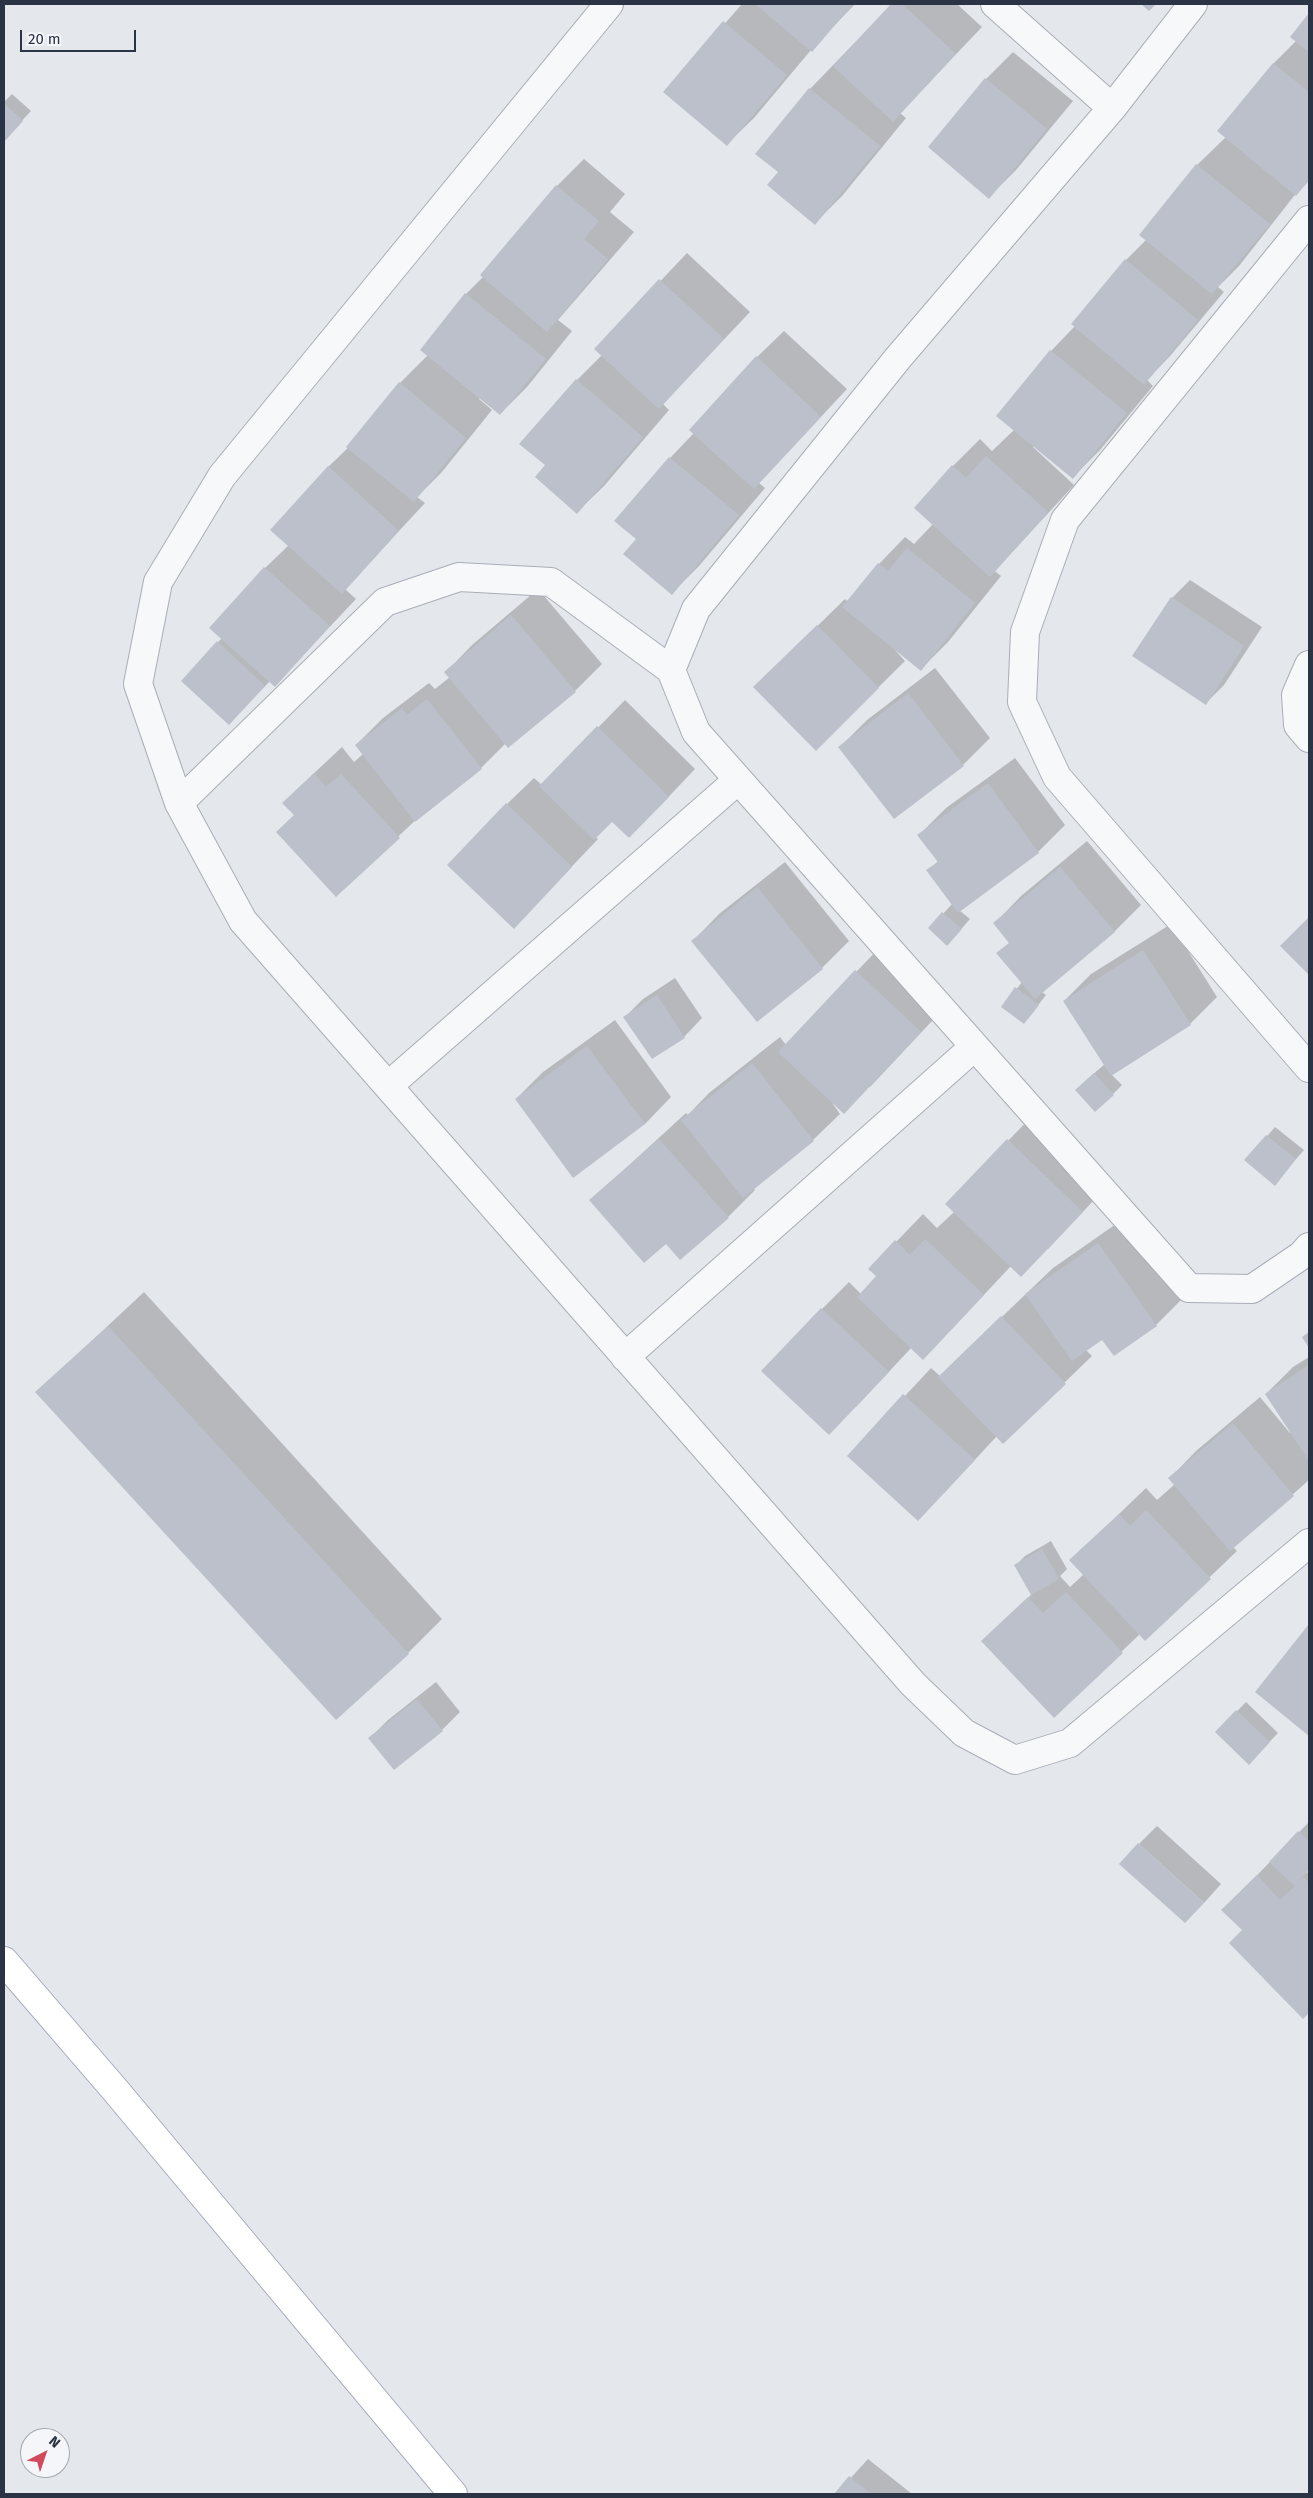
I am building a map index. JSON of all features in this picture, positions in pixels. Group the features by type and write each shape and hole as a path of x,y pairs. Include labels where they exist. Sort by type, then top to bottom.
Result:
{"main road":[{"path":"4,1961 116,2091 453,2494"}],"street":[{"path":"609,4 222,476 158,582 138,684 179,803 243,921 913,1684 964,1734 1015,1760 1070,1743 1309,1543"},
{"path":"995,4 1112,108"},
{"path":"671,670 696,609 898,358 1112,108 1193,4"},
{"path":"1309,220 1065,520 1025,632 1022,702 1057,777 1309,1068"},
{"path":"179,803 386,602 459,578 551,582 671,670 696,732 1189,1288 1252,1289 1302,1255 1309,1247"},
{"path":"1309,665 1296,695 1298,725 1309,738"},
{"path":"388,1086 738,780"},
{"path":"625,1357 974,1047"}],"building":[{"path":"755,4 853,4 812,52"},
{"path":"891,4 902,4 956,54 893,122 833,66"},
{"path":"1141,4 1156,4 1149,11"},
{"path":"1309,13 1309,52 1290,37"},
{"path":"723,21 787,75 727,146 663,92"},
{"path":"1273,63 1309,92 1309,180 1296,196 1217,131"},
{"path":"985,78 1047,129 989,199 928,147"},
{"path":"809,88 880,146 815,225 767,185 778,172 755,154"},
{"path":"4,103 23,121 4,142"},
{"path":"1196,164 1270,224 1212,294 1139,235"},
{"path":"556,185 599,221 584,239 608,259 547,332 480,275"},
{"path":"1125,259 1198,320 1144,385 1071,324"},
{"path":"659,279 724,339 659,409 594,349"},
{"path":"465,293 546,359 500,415 420,350"},
{"path":"1050,350 1127,413 1073,479 996,416"},
{"path":"756,356 821,417 754,489 689,430"},
{"path":"576,379 643,437 577,514 535,477 545,465 519,444"},
{"path":"399,382 466,438 414,502 346,447"},
{"path":"986,456 1048,512 990,577 914,508 952,465 966,478"},
{"path":"669,457 739,515 672,595 623,554 636,539 614,521"},
{"path":"328,466 399,531 342,594 270,530"},
{"path":"907,548 975,603 921,671 842,607 878,563 888,571"},
{"path":"264,567 330,626 275,687 209,628"},
{"path":"1171,597 1244,646 1206,705 1132,656"},
{"path":"511,615 576,692 508,748 444,672"},
{"path":"817,625 879,688 816,751 753,687"},
{"path":"217,641 265,686 229,725 181,681"},
{"path":"908,693 964,766 894,819 838,747"},
{"path":"427,699 482,769 415,822 355,745 402,708 407,715"},
{"path":"597,726 669,797 629,838 612,822 594,840 539,786"},
{"path":"314,773 326,787 341,774 400,838 336,897 276,832 294,815 282,803"},
{"path":"988,783 1039,853 958,913 926,870 938,862 917,835"},
{"path":"506,803 572,867 514,929 447,865"},
{"path":"1060,867 1115,932 1035,999 996,953 1009,943 993,923"},
{"path":"757,887 823,969 757,1022 691,941"},
{"path":"942,912 962,929 947,946 928,928"},
{"path":"1309,917 1309,975 1280,946"},
{"path":"1143,950 1191,1025 1111,1076 1063,1001"},
{"path":"855,970 921,1032 844,1114 778,1052"},
{"path":"1015,987 1039,1005 1024,1024 1001,1007"},
{"path":"657,995 685,1038 652,1059 623,1017"},
{"path":"587,1046 645,1124 573,1178 515,1099"},
{"path":"752,1063 814,1141 743,1198 681,1120"},
{"path":"1094,1073 1114,1095 1095,1112 1075,1090"},
{"path":"1266,1135 1296,1159 1275,1186 1244,1160"},
{"path":"659,1139 729,1218 680,1260 666,1244 644,1263 589,1200"},
{"path":"1007,1139 1083,1212 1021,1277 945,1204"},
{"path":"925,1239 984,1295 923,1360 857,1297 876,1276 868,1269 895,1240 910,1255"},
{"path":"1098,1243 1157,1326 1114,1356 1102,1340 1072,1361 1025,1294"},
{"path":"821,1308 889,1372 829,1435 761,1371"},
{"path":"1001,1316 1066,1384 1003,1444 938,1377"},
{"path":"108,1326 409,1654 336,1720 35,1392"},
{"path":"1309,1332 1309,1348 1302,1337"},
{"path":"1309,1365 1309,1461 1265,1394"},
{"path":"903,1394 975,1460 918,1521 847,1456"},
{"path":"1233,1423 1294,1496 1230,1551 1168,1478"},
{"path":"1146,1510 1211,1579 1145,1641 1069,1560 1119,1514 1130,1526"},
{"path":"1042,1549 1059,1579 1031,1595 1014,1565"},
{"path":"1066,1592 1123,1653 1054,1718 981,1641 1028,1597 1043,1613"},
{"path":"1309,1624 1309,1736 1255,1692"},
{"path":"417,1699 443,1731 394,1770 368,1738"},
{"path":"1236,1710 1270,1742 1249,1765 1215,1732"},
{"path":"1298,1831 1309,1841 1309,1870 1297,1883 1304,1877 1309,1883 1309,2013 1303,2019 1229,1943 1242,1930 1221,1910 1257,1875 1280,1900 1295,1886 1269,1862"},
{"path":"1138,1843 1204,1903 1185,1923 1119,1864"},
{"path":"849,2476 871,2494 834,2494"}]}
